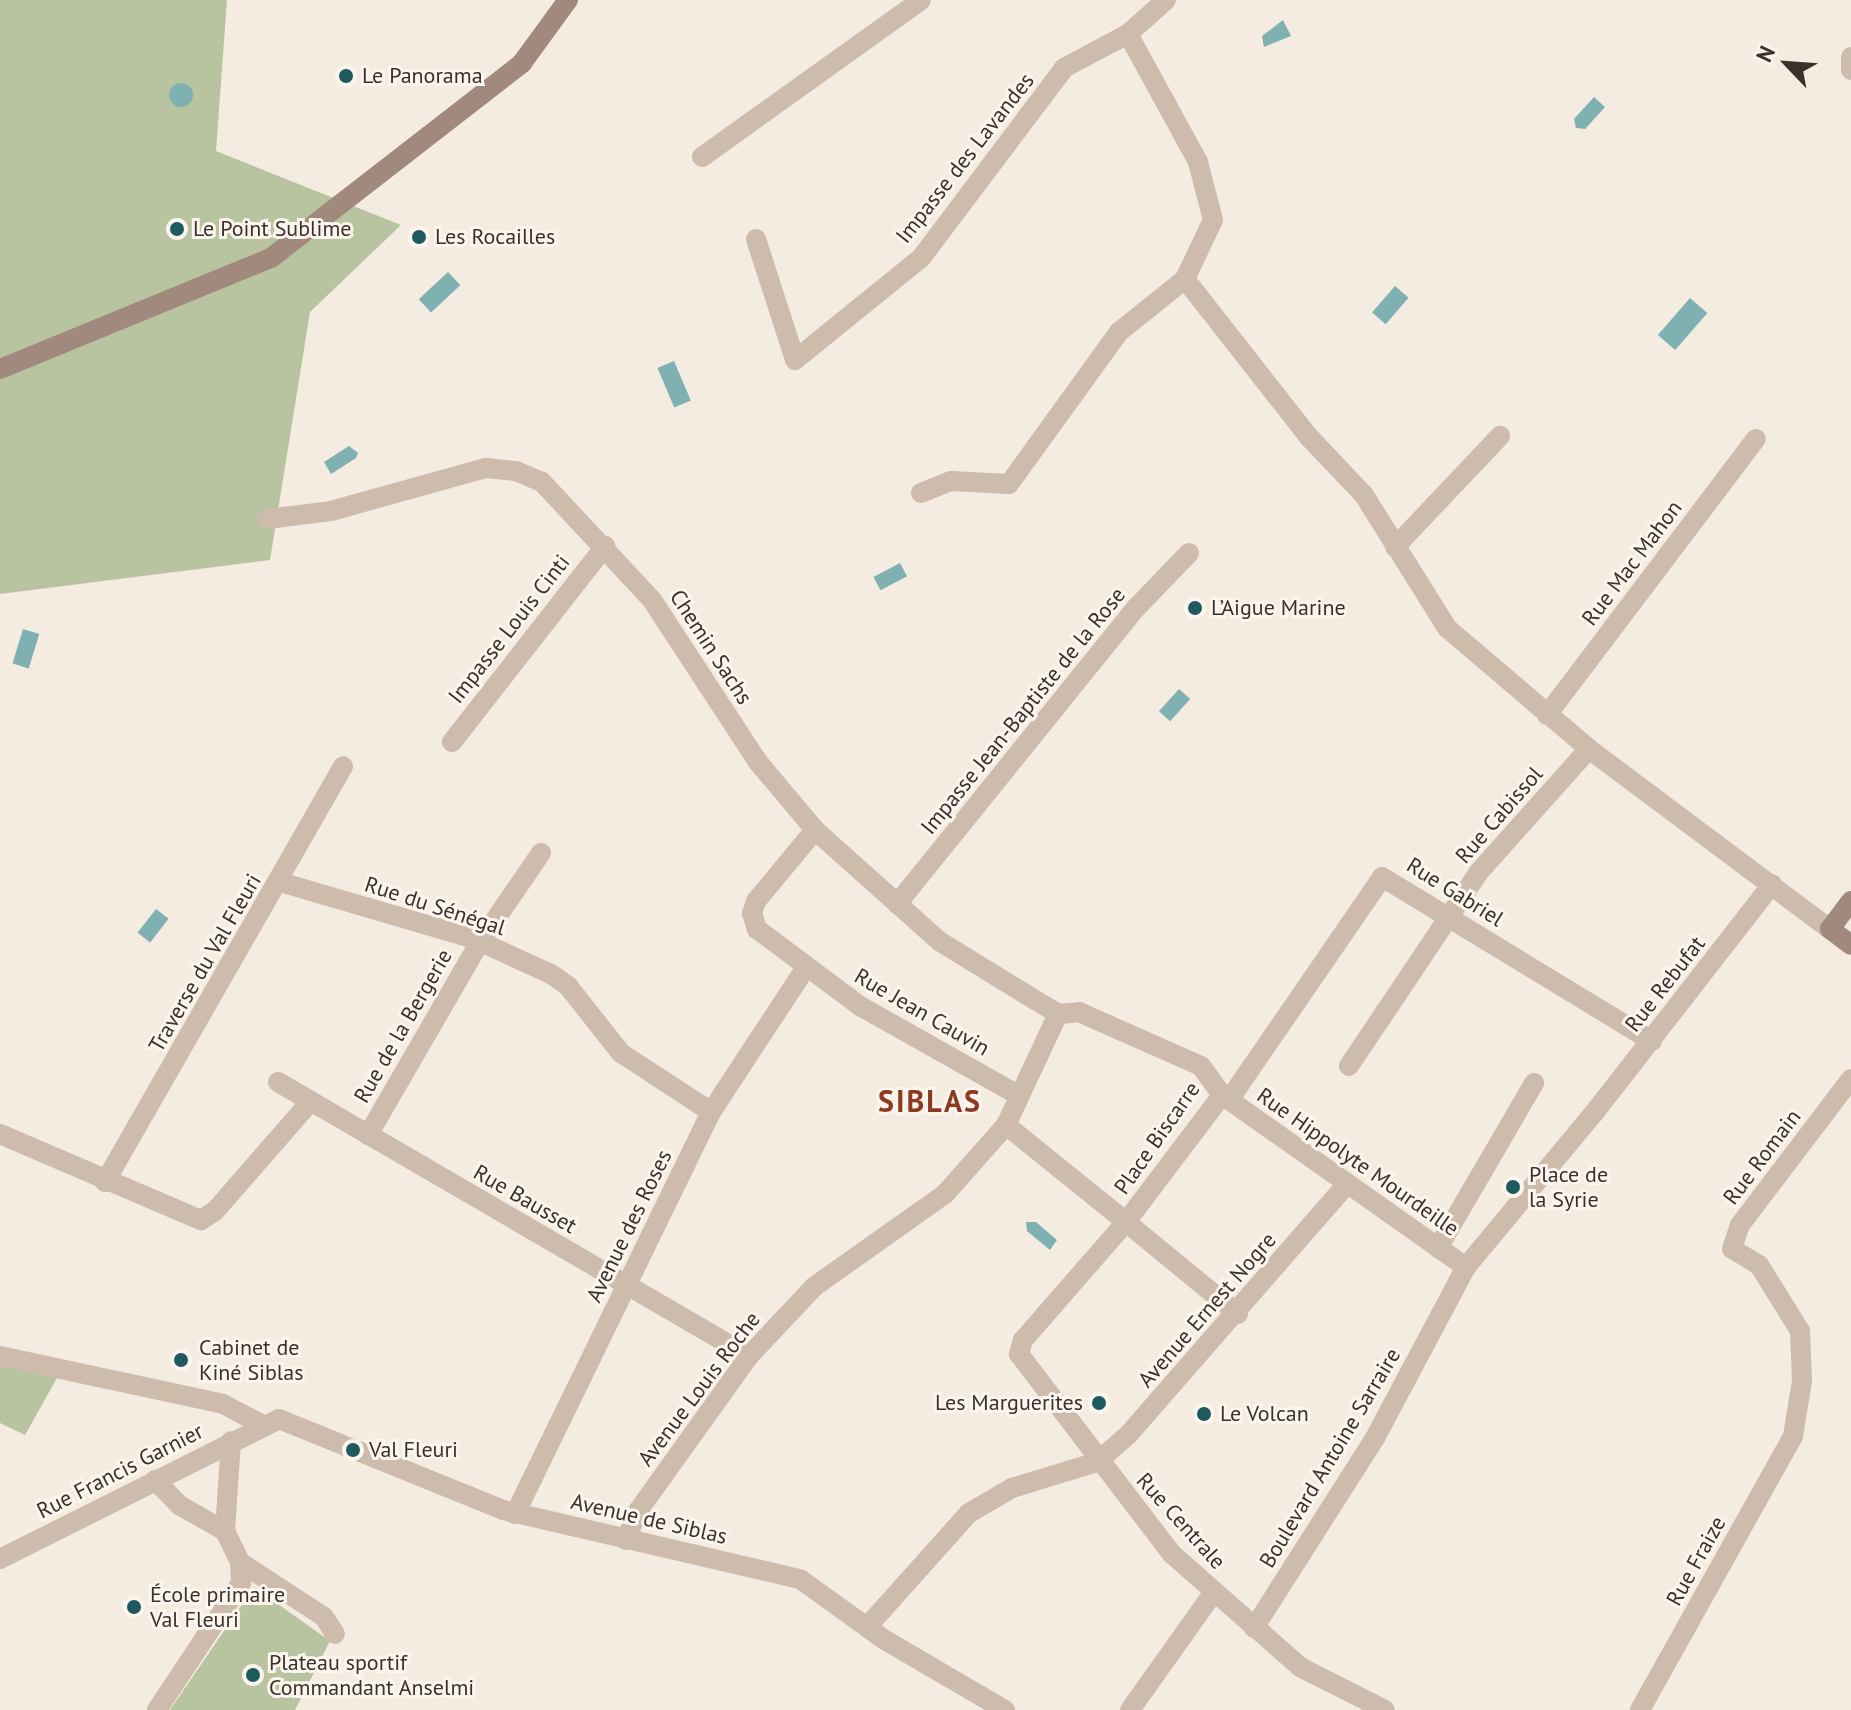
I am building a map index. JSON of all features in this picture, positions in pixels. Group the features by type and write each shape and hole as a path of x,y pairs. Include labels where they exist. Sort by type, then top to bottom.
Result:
{"main road":[{"path":"0,369 271,258 522,63 568,0"},
{"path":"1851,901 1830,929 1851,945"}],"street":[{"path":"702,157 921,0"},
{"path":"921,493 951,481 1009,484 1119,332 1185,279 1213,220 1198,162 1128,34 1166,0"},
{"name":"Impasse des Lavandes","path":"756,239 795,360 921,258 1064,68 1128,34"},
{"path":"1851,57 1851,70"},
{"path":"1185,279 1309,437 1364,495 1441,621 1589,749 1830,929"},
{"path":"1395,547 1500,436"},
{"name":"Rue Mac Mahon","path":"1547,715 1756,439"},
{"name":"Chemin Sachs","path":"267,519 331,511 486,468 502,469 542,482 605,546 666,618 752,754 815,830 948,947 1058,1014"},
{"name":"Impasse Louis Cinti","path":"452,742 605,546"},
{"name":"Impasse Jean-Baptiste de la Rose","path":"897,904 1137,607 1189,553"},
{"name":"Rue Cabissol","path":"1349,1066 1487,861 1589,749"},
{"name":"Traverse du Val Fleuri","path":"105,1182 280,882 343,766"},
{"name":"Rue Jean Cauvin","path":"815,830 752,913 757,929 805,969 1016,1094"},
{"name":"Rue de la Bergerie","path":"368,1135 480,942 541,853"},
{"name":"Rue Gabriel","path":"1226,1097 1376,881 1388,878 1652,1041"},
{"name":"Rue du Sénégal","path":"280,882 480,942 560,979 621,1053 711,1112"},
{"name":"Rue Rebufat","path":"1466,1267 1652,1041 1772,884"},
{"name":"Avenue des Roses","path":"515,1514 711,1112 805,969"},
{"name":"Place Biscarre","path":"1006,1125 1126,1222 1226,1097 1201,1066 1079,1012 1058,1014"},
{"path":"1006,1125 1016,1094 1058,1014"},
{"name":"Rue Romain","path":"1793,1436 1802,1381 1800,1331 1759,1265 1732,1249 1740,1225 1851,1079"},
{"name":"Rue Bausset","path":"278,1082 749,1356"},
{"path":"1438,1248 1534,1083"},
{"name":"Rue Hippolyte Mourdeille","path":"1226,1097 1466,1267"},
{"path":"0,1134 190,1219 205,1220 311,1101"},
{"name":"Avenue Louis Roche","path":"626,1540 638,1511 749,1356 815,1286 945,1194 1006,1125"},
{"name":"Avenue Ernest Nogre","path":"1097,1462 1149,1413 1238,1314 1347,1184"},
{"path":"1126,1222 1238,1314"},
{"name":"Rue Centrale","path":"1126,1222 1019,1351 1097,1462 1172,1554 1213,1593 1305,1670 1385,1710"},
{"name":"Boulevard Antoine Sarraire","path":"1254,1628 1375,1438 1466,1267"},
{"path":"0,1356 223,1404 261,1424"},
{"name":"Avenue de Siblas","path":"261,1424 279,1419 302,1424 388,1466 515,1514 800,1579 867,1627 1005,1710"},
{"name":"Rue Francis Garnier","path":"0,1559 261,1424"},
{"name":"Rue Fraize","path":"1640,1710 1793,1436"},
{"path":"157,1710 241,1583 240,1562 225,1531 231,1441"},
{"path":"867,1627 969,1513 1012,1488 1097,1462"},
{"path":"155,1480 179,1505 225,1531"},
{"path":"240,1562 324,1617 335,1634"},
{"path":"1130,1710 1213,1593"}],"green space":[{"path":"0,0 227,0 216,151 401,225 310,312 270,560 0,594"},
{"path":"0,1356 62,1369 25,1435 0,1423"},
{"name":"Plateau sportif Commandant Anselmi","path":"254,1587 330,1641 295,1710 170,1710"}],"water":[{"path":"1283,20 1291,36 1264,47 1262,36"},
{"path":"181,83 189,87 193,95 189,103 181,107 173,103 169,95 173,87"},
{"path":"1594,97 1605,107 1585,129 1576,128 1574,119"},
{"path":"448,272 460,285 431,312 419,299"},
{"path":"1395,286 1409,298 1386,324 1372,312"},
{"path":"1690,298 1707,313 1675,350 1658,335"},
{"path":"674,361 691,401 674,408 657,368"},
{"path":"349,446 358,453 356,458 331,474 324,462"},
{"path":"900,563 907,576 881,590 874,577"},
{"path":"23,629 39,634 29,668 12,663"},
{"path":"1179,689 1190,699 1170,721 1159,711"},
{"path":"156,909 169,919 150,942 138,933"},
{"path":"1026,1222 1036,1222 1057,1240 1050,1250 1027,1231"}],"place":[{"name":"Le Panorama","path":"346,76"},
{"name":"Le Point Sublime","path":"177,229"},
{"name":"Les Rocailles","path":"419,237"},
{"name":"L’Aigue Marine","path":"1195,608"},
{"name":"Place de la Syrie","path":"1513,1187"},
{"name":"Cabinet de Kiné Siblas","path":"181,1360"},
{"name":"Les Marguerites","path":"1099,1403"},
{"name":"Le Volcan","path":"1204,1414"},
{"name":"Val Fleuri","path":"353,1450"},
{"name":"École primaire Val Fleuri","path":"134,1607"},
{"name":"Plateau sportif Commandant Anselmi","path":"253,1675"}],"district":[{"name":"SIBLAS","path":"930,1101"}]}
